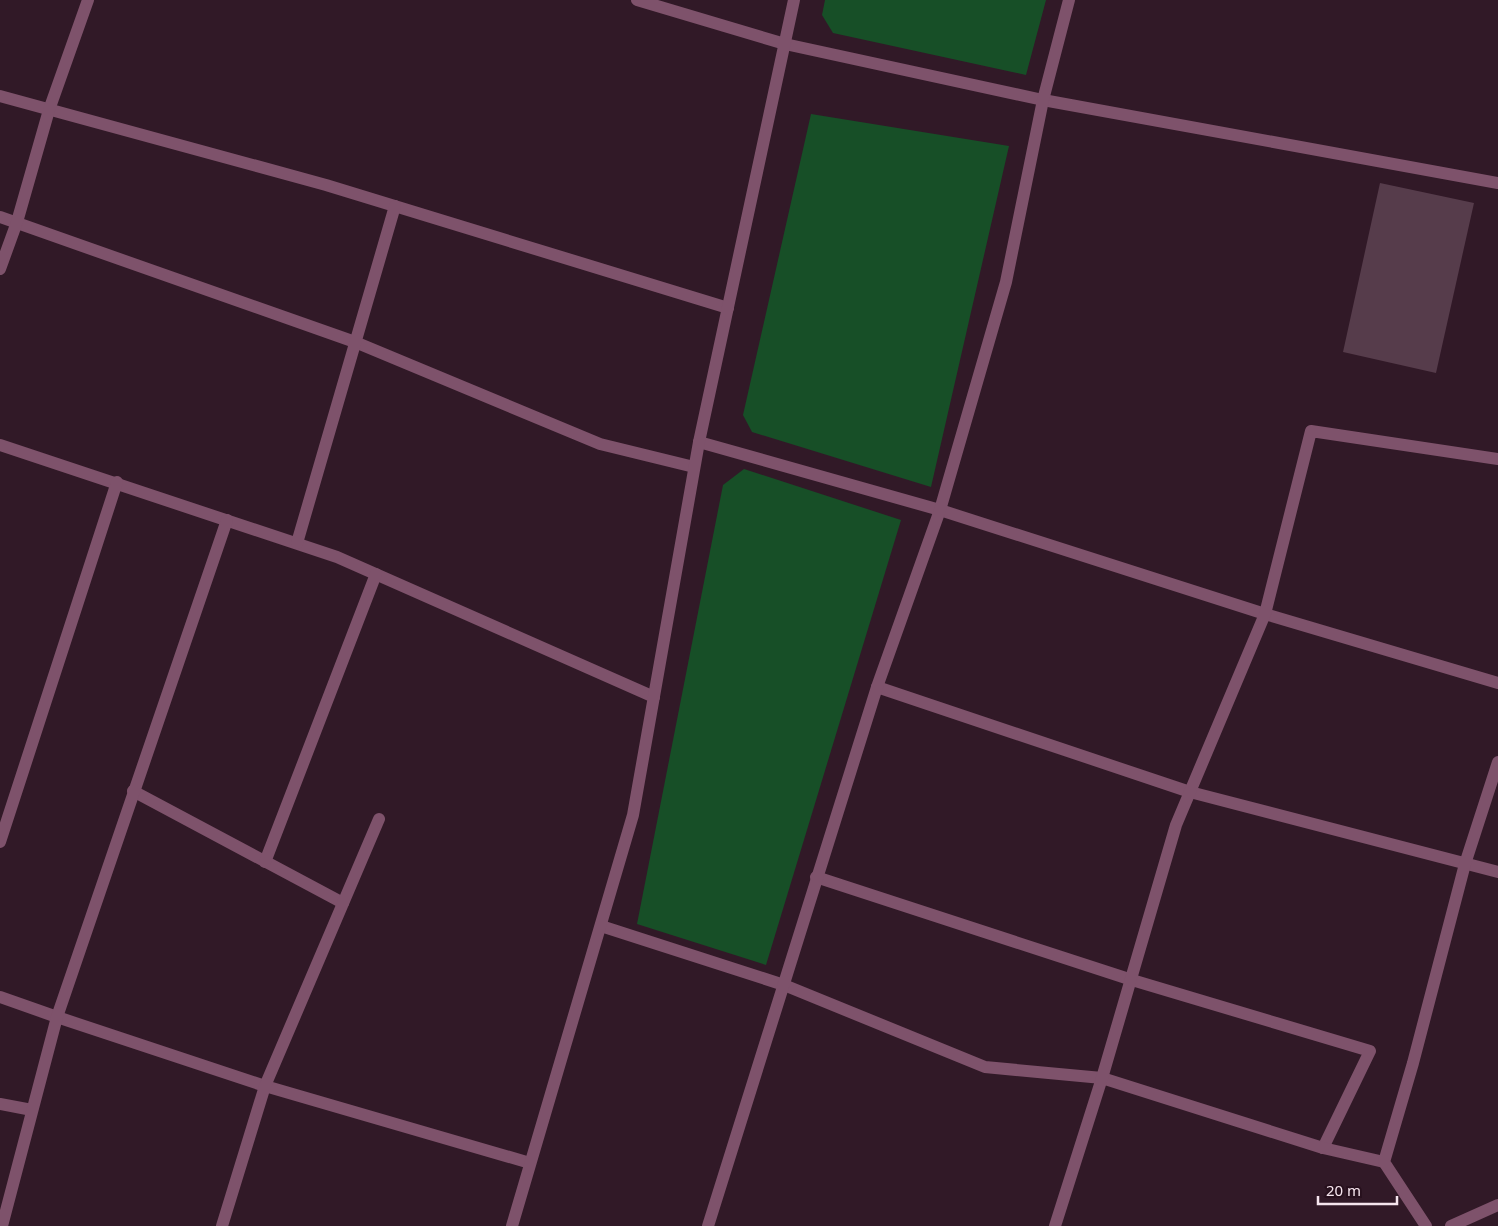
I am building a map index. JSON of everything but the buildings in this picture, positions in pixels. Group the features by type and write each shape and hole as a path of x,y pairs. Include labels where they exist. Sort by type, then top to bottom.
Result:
{"street":[{"path":"0,269 17,222 49,110 88,0"},
{"path":"638,0 785,44 1043,100 1498,183"},
{"path":"512,1226 634,815 694,467 794,0"},
{"path":"708,1226 877,687 940,510 1006,282 1043,100 1069,0"},
{"path":"0,96 326,185 728,308"},
{"path":"297,543 395,206"},
{"path":"0,217 355,342 600,444 694,467"},
{"path":"1055,1226 1132,980 1176,825 1265,614 1312,431 1498,459"},
{"path":"699,442 940,510 1265,614 1498,683"},
{"path":"0,445 117,482 337,557 654,697"},
{"path":"0,842 117,482"},
{"path":"2,1226 57,1017 227,520"},
{"path":"264,862 376,574"},
{"path":"877,687 1190,792 1498,872"},
{"path":"1384,1162 1413,1063 1465,864 1498,762"},
{"path":"134,791 343,903"},
{"path":"222,1226 265,1086 379,819"},
{"path":"816,877 1132,980 1370,1051 1323,1148"},
{"path":"601,926 784,985 985,1067 1102,1078 1323,1148 1384,1162 1426,1226"},
{"path":"0,997 265,1086 530,1163"},
{"path":"0,1104 32,1110"},
{"path":"1451,1226 1498,1205"}],"green space":[{"path":"825,0 1046,0 1026,75 833,33 822,15"},
{"path":"811,114 1009,146 931,487 752,432 743,415"},
{"path":"744,469 901,520 766,965 637,924 723,485"}]}
